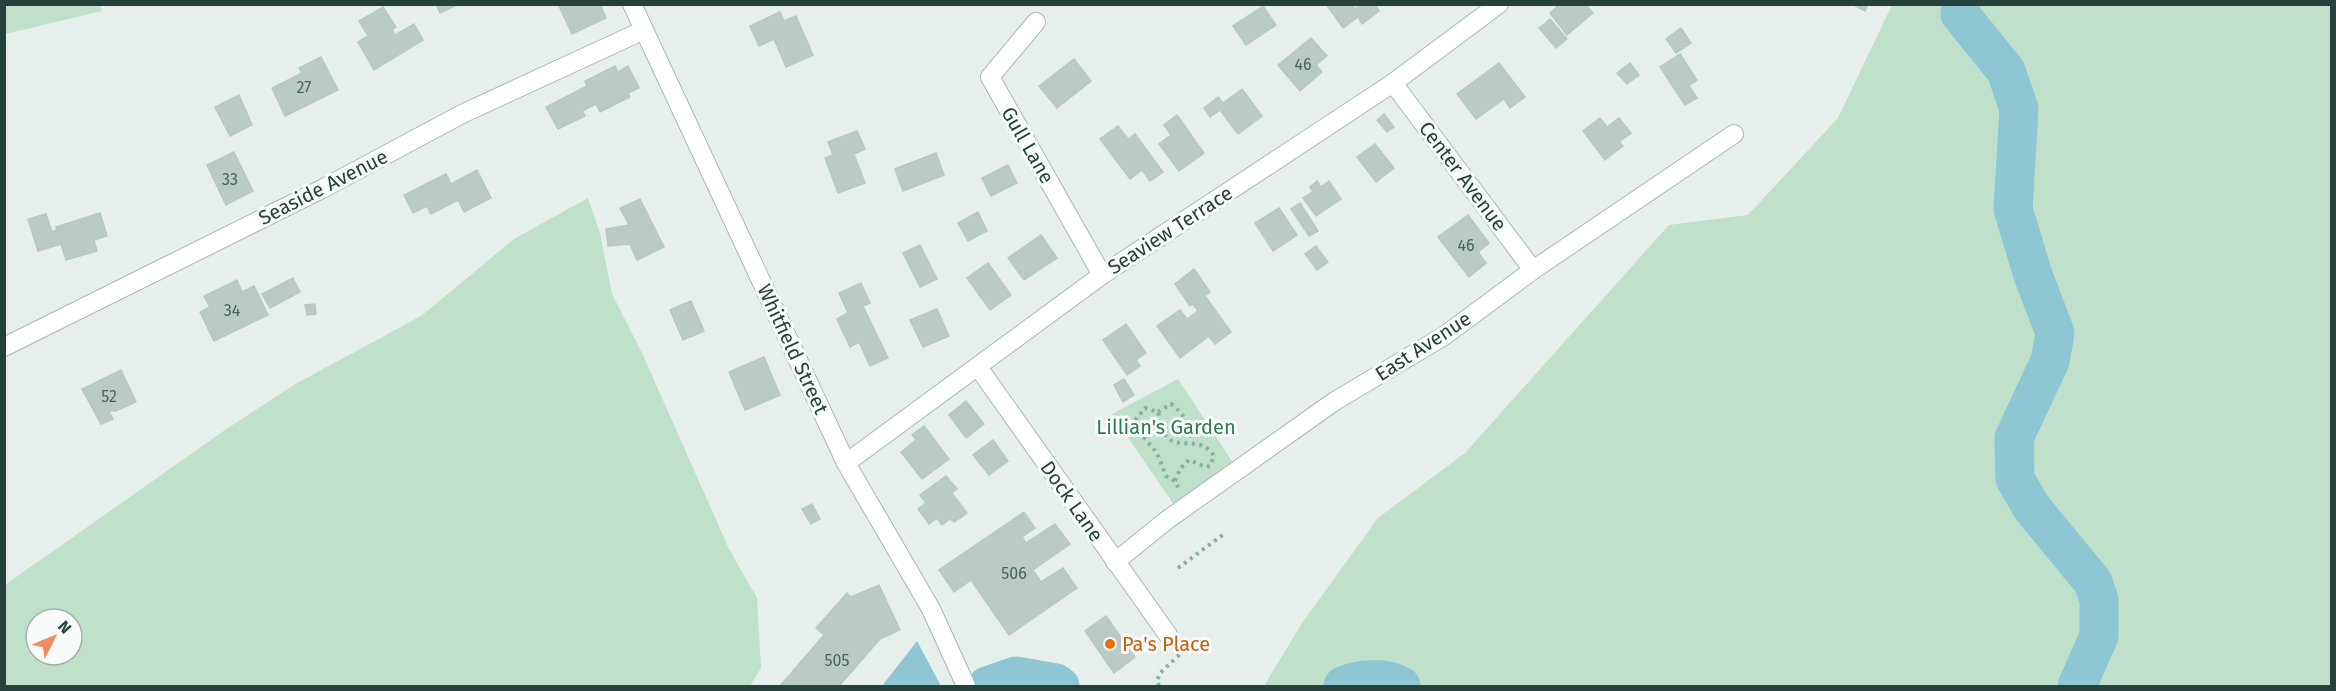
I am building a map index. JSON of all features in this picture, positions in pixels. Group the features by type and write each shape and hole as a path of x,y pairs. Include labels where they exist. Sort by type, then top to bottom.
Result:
{"street":[{"name":"Whitfield Street","path":"632,4 846,463 931,609 959,667 966,687"},
{"name":"Seaview Terrace","path":"846,463 1102,275 1393,83 1499,4"},
{"name":"Gull Lane","path":"1036,22 990,77 1102,275"},
{"name":"Seaside Avenue","path":"4,347 322,189 462,114 644,30"},
{"name":"Center Avenue","path":"1393,83 1533,270"},
{"name":"East Avenue","path":"1115,562 1167,520 1335,401 1444,336 1533,270 1734,134"},
{"name":"Dock Lane","path":"978,367 1168,635"}],"path":[{"path":"1158,412 1166,436 1181,443 1192,441 1210,450 1214,456 1213,461 1206,467 1189,460 1180,469 1177,479 1170,479 1166,476 1157,453 1136,428 1136,419 1145,408 1158,412 1172,404 1186,419 1192,441"},
{"path":"1178,568 1224,534"},
{"path":"1159,687 1157,681 1160,673 1181,653"}],"green space":[{"path":"4,5 100,5 102,11 5,34"},
{"path":"1892,5 2331,5 2331,686 1264,686 1302,623 1378,518 1465,453 1669,225 1748,215 1838,118"},
{"path":"588,198 600,233 612,294 642,353 729,549 757,598 761,668 750,686 5,686 5,585 225,430 292,386 421,316 514,239"},
{"name":"Lillian's Garden","path":"1178,379 1233,463 1174,505 1112,414"}],"water":[{"path":"917,641 941,686 882,686"}],"building":[{"path":"436,4 459,4 440,13"},
{"path":"558,4 600,4 606,18 572,34"},
{"path":"1326,4 1352,4 1355,9 1361,4 1375,4 1379,11 1362,24 1358,17 1343,28"},
{"path":"1560,4 1585,4 1593,13 1567,35 1550,13"},
{"path":"1852,4 1868,4 1865,11"},
{"path":"1263,6 1276,25 1246,45 1233,26"},
{"path":"383,7 396,27 392,30 395,35 414,24 423,40 374,70 358,42 368,36 359,21"},
{"path":"780,12 784,21 796,16 813,55 786,67 774,39 759,46 750,26"},
{"path":"1550,19 1567,39 1556,48 1539,28"},
{"path":"1681,28 1691,43 1676,53 1666,39"},
{"path":"1311,38 1327,56 1316,65 1322,72 1300,91 1278,65"},
{"path":"1680,54 1697,80 1689,86 1697,98 1685,105 1660,67"},
{"path":"321,57 338,90 285,116 272,88 302,73 299,68"},
{"path":"1074,59 1091,81 1057,108 1039,86"},
{"path":"1499,63 1525,97 1510,108 1504,99 1476,119 1457,94"},
{"path":"1630,63 1639,75 1627,84 1617,73"},
{"path":"615,66 618,72 628,66 639,88 628,93 630,97 600,112 596,104 582,111 585,116 558,129 546,107 587,86 585,81"},
{"path":"1242,89 1262,116 1238,134 1220,110 1210,117 1204,108 1218,97 1223,103"},
{"path":"239,95 252,125 230,136 215,107"},
{"path":"1384,114 1394,127 1387,132 1377,120"},
{"path":"1177,115 1204,153 1179,171 1159,144 1171,135 1164,125"},
{"path":"1600,118 1607,127 1619,118 1631,133 1619,142 1623,146 1605,160 1583,131"},
{"path":"1118,126 1128,139 1135,134 1163,172 1150,181 1142,170 1130,179 1100,139"},
{"path":"857,131 865,149 854,154 865,183 838,193 825,158 833,155 828,142"},
{"path":"1375,144 1394,168 1376,182 1357,157"},
{"path":"234,152 253,191 226,205 207,165"},
{"path":"936,153 944,175 903,191 895,169"},
{"path":"1008,165 1017,183 991,196 982,178"},
{"path":"477,170 491,198 464,212 458,200 431,214 427,206 413,213 404,195 446,174 451,184"},
{"path":"1317,181 1321,187 1329,181 1341,199 1316,216 1303,198 1313,192 1310,187"},
{"path":"640,199 664,247 637,260 630,244 608,246 606,229 629,225 620,208"},
{"path":"1300,203 1318,231 1309,236 1291,209"},
{"path":"1279,208 1297,235 1273,251 1255,223"},
{"path":"978,212 987,231 968,241 958,223"},
{"path":"100,213 107,236 94,240 97,251 66,260 61,244 38,251 28,219 46,214 52,232 57,230 56,227"},
{"path":"1468,215 1489,243 1478,252 1486,263 1469,277 1438,237"},
{"path":"1041,235 1057,258 1024,280 1008,258"},
{"path":"920,245 937,279 920,287 903,253"},
{"path":"1316,246 1328,262 1317,270 1305,254"},
{"path":"988,263 1011,295 990,310 967,278"},
{"path":"1194,269 1210,292 1205,296 1231,332 1215,344 1209,336 1180,358 1157,326 1180,310 1187,319 1198,311 1193,304 1190,306 1175,284"},
{"path":"293,278 300,292 270,308 262,294"},
{"path":"237,280 242,292 254,286 268,315 214,341 200,312 210,307 204,296"},
{"path":"861,283 870,303 863,306 888,358 870,366 859,342 850,347 837,319 848,313 839,293"},
{"path":"691,301 704,331 683,340 670,310"},
{"path":"315,304 316,314 307,315 305,305"},
{"path":"937,309 949,336 923,347 910,320"},
{"path":"1126,324 1146,353 1136,360 1140,366 1127,375 1103,340"},
{"path":"764,357 780,395 745,410 729,372"},
{"path":"121,370 136,402 116,411 109,411 113,419 101,424 82,389"},
{"path":"1124,379 1134,395 1123,402 1114,385"},
{"path":"966,401 984,424 966,438 949,415"},
{"path":"966,403 981,423 966,435 951,414"},
{"path":"924,426 949,459 922,479 901,452 916,440 912,435"},
{"path":"993,440 1008,461 989,475 973,455"},
{"path":"946,476 957,489 952,493 967,513 954,522 950,519 942,525 937,518 929,524 918,509 926,503 920,495"},
{"path":"812,504 820,519 811,524 802,509"},
{"path":"1024,512 1035,528 1022,537 1026,543 1055,524 1070,544 1033,570 1041,582 1063,568 1077,588 1009,635 971,580 954,592 939,570"},
{"path":"879,585 900,630 880,639 839,686 780,686 824,635 816,628 847,593 851,597"},
{"name":"Pa's Place","path":"1106,616 1135,657 1114,673 1085,631"}],"waterway":[{"path":"1961,4 1960,14 2006,71 2019,109 2013,209 2033,275 2055,333 2050,361 2014,438 2015,479 2032,508 2093,582 2099,600 2099,636 2077,686"},
{"path":"987,686 1016,676 1056,683 1060,686"},
{"path":"1343,686 1357,681 1372,680 1388,681 1401,686"}],"place":[{"name":"Pa's Place","path":"1110,644"}]}
